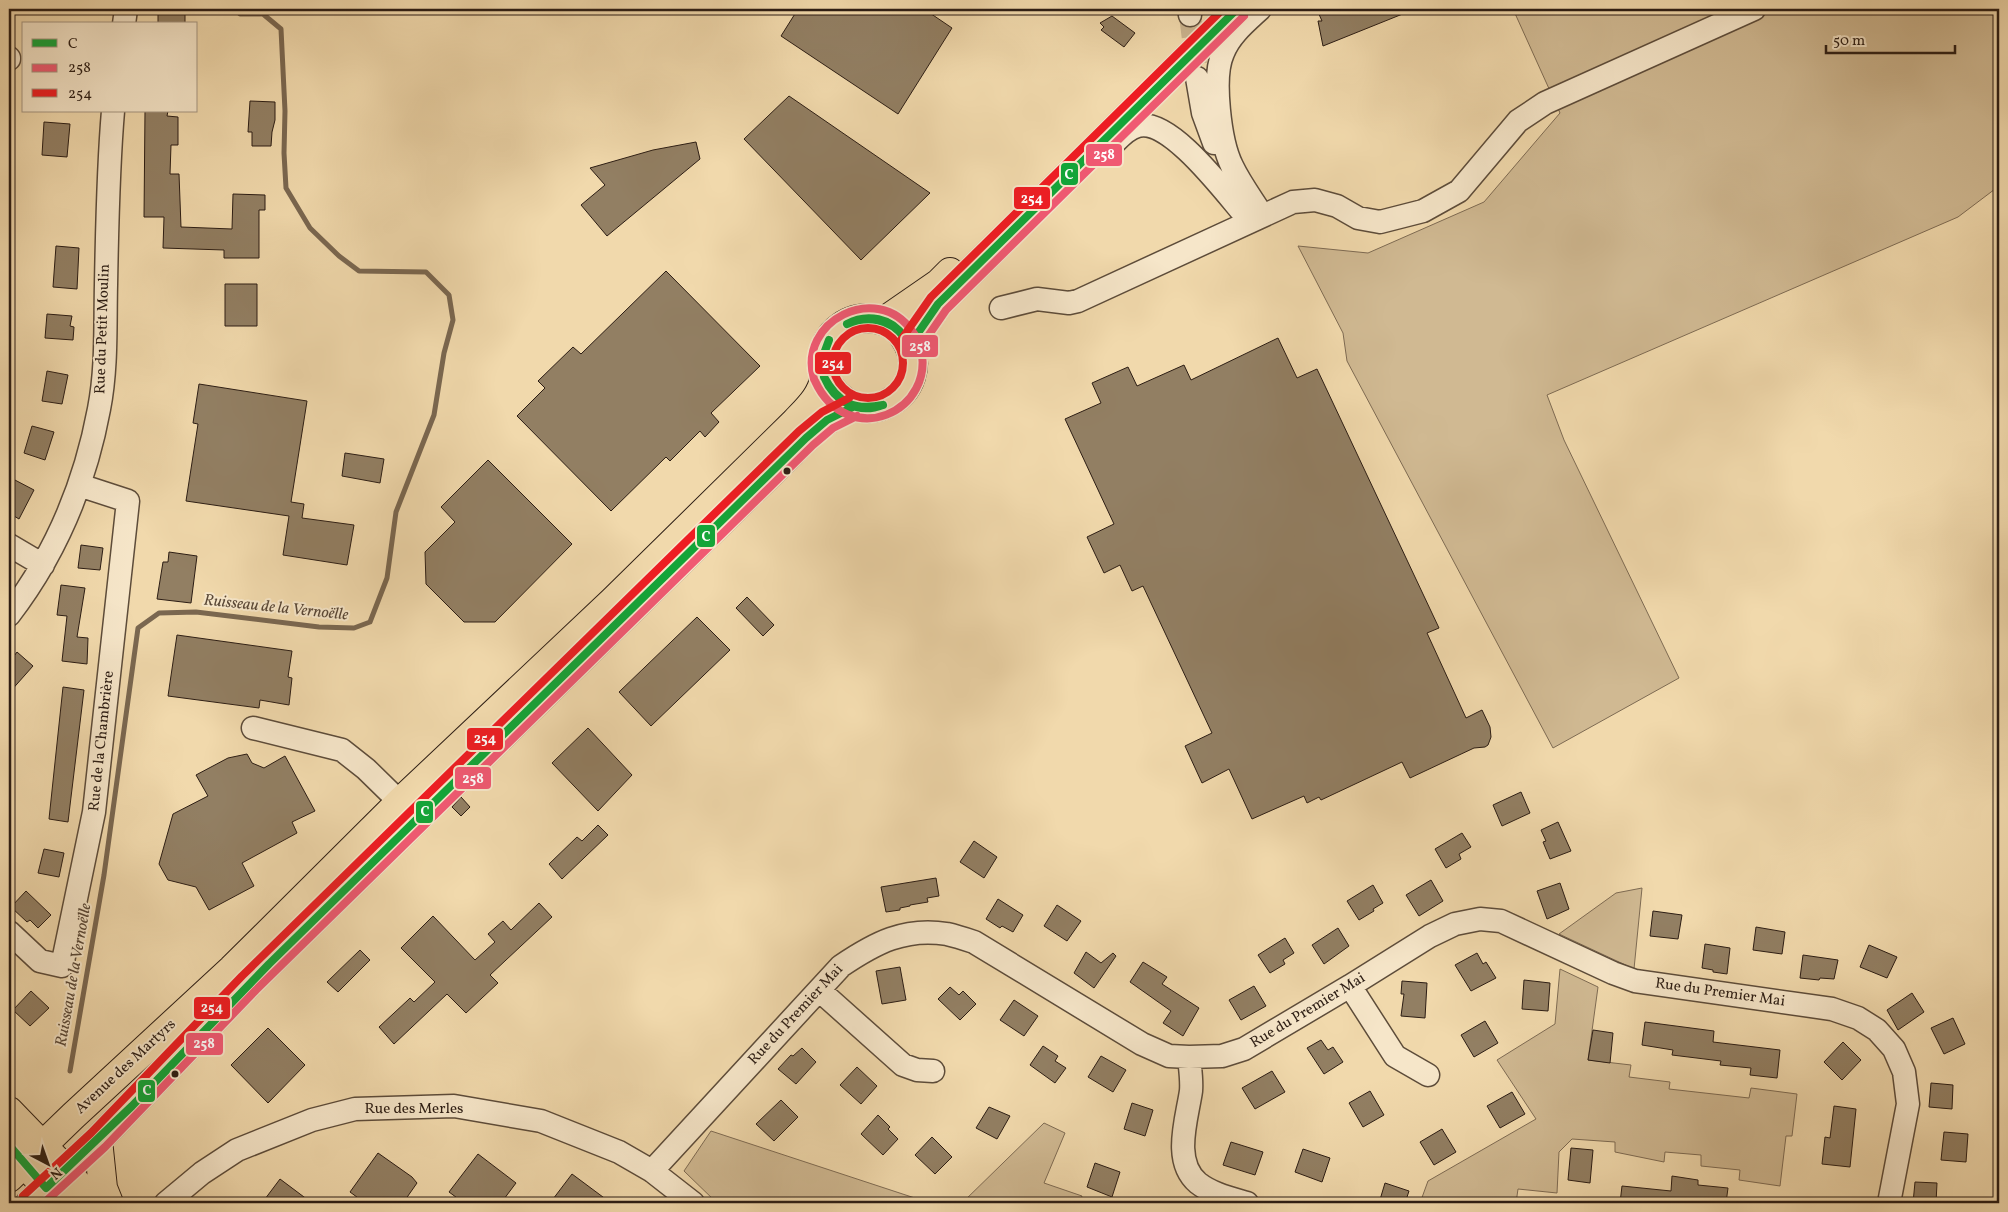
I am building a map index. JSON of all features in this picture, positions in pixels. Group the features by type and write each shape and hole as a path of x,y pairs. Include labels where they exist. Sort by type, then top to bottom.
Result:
{"main road":[{"path":"884,321 939,283 1219,9"},
{"path":"909,346 938,304 1237,9"},
{"path":"862,318 884,321 899,331 909,346 913,359 912,373 907,386 897,397 884,406 874,408 853,407 840,400 830,390 824,377 822,357 825,347 835,331 851,321 862,318"},
{"name":"Avenue des Martyrs","path":"45,1198 66,1170 98,1140 249,983 408,811 613,601 795,422 819,392 824,377"},
{"name":"Avenue des Martyrs","path":"21,1157 408,811 818,426 838,412 853,407"},
{"path":"9,1111 21,1157 45,1198"},
{"path":"98,1140 103,1188 109,1203"},
{"path":"21,1157 66,1170 92,1203"}],"street":[{"path":"124,22 126,9"},
{"path":"1256,218 1231,166 1220,128 1218,97 1222,54 1231,38 1260,9"},
{"path":"1001,308 1037,299 1069,303 1078,301 1292,202 1315,200 1337,206 1358,218 1380,222 1423,211 1459,191 1518,121 1545,103 1754,9"},
{"path":"1197,78 1203,113 1212,139 1220,153 1231,166"},
{"name":"Rue du Petit Moulin","path":"9,615 43,565 65,521 79,485 99,409 105,364 108,180 113,112"},
{"path":"1018,225 1051,203 1122,135 1139,125 1158,128 1187,149 1256,218"},
{"name":"Rue de la Chambrière","path":"9,932 40,961 62,966 94,812 128,501 79,485"},
{"path":"9,545 43,565"},
{"path":"253,728 342,750 366,769 408,811"},
{"name":"Rue du Premier Mai","path":"652,1171 841,966 869,947 896,936 920,933 947,934 974,942 1142,1044 1169,1056 1189,1057 1222,1056 1244,1049 1430,936 1455,924 1480,919 1501,921 1613,973 1636,981 1832,1009 1858,1018 1877,1030 1894,1049 1904,1072 1908,1104 1889,1203"},
{"path":"1350,986 1395,1056 1428,1075"},
{"path":"819,990 903,1065 917,1070 933,1071"},
{"path":"1189,1057 1191,1089 1183,1139 1187,1168 1196,1182 1212,1192 1247,1203"},
{"name":"Rue des Merles","path":"166,1203 202,1173 237,1150 312,1120 355,1109 462,1117 541,1120 619,1152 652,1171 693,1203"}],"shaded area":[{"path":"1513,9 1999,9 1999,186 1958,217 1547,395 1564,440 1679,678 1553,748 1347,361 1343,333 1298,246 1368,253 1484,202 1560,113"},
{"path":"1642,888 1634,969 1559,934 1616,893"},
{"path":"1560,969 1598,987 1588,1060 1631,1065 1629,1077 1670,1082 1669,1089 1749,1098 1751,1088 1797,1094 1792,1136 1786,1136 1780,1186 1739,1180 1740,1170 1701,1166 1701,1155 1665,1152 1664,1162 1615,1152 1615,1142 1572,1139 1559,1152 1557,1193 1518,1189 1516,1203 1420,1203 1428,1181 1536,1119 1497,1060 1555,1024"},
{"path":"1044,1123 1065,1133 1044,1183 1082,1196 1080,1203 962,1203"},
{"path":"711,1131 930,1203 717,1203 684,1171"}],"building":[{"path":"158,9 185,9 185,22 158,22"},
{"path":"798,9 924,9 952,28 898,114 781,36"},
{"path":"1326,9 1415,9 1323,46 1318,21 1322,21 1318,12"},
{"path":"1112,16 1135,33 1124,47 1101,30 1104,27 1100,23"},
{"path":"789,96 930,193 861,260 744,139"},
{"path":"250,101 275,102 275,120 271,146 252,146 252,132 248,132"},
{"path":"145,112 168,112 167,116 178,117 178,145 171,145 170,174 179,174 181,227 232,229 233,194 265,195 265,210 259,210 259,258 224,258 224,250 163,248 164,217 144,217"},
{"path":"44,122 70,124 67,157 42,155"},
{"path":"696,142 700,159 607,236 581,205 605,185 590,168 653,150"},
{"path":"56,246 79,248 77,289 53,287"},
{"path":"666,271 760,366 711,413 719,422 705,437 700,431 670,461 666,457 611,511 517,416 545,388 538,381 573,347 581,354"},
{"path":"225,284 257,284 257,326 225,326"},
{"path":"47,314 72,316 70,326 74,327 73,340 45,338"},
{"path":"1278,338 1297,378 1317,369 1439,628 1427,633 1466,718 1482,710 1490,727 1491,737 1488,745 1485,747 1474,748 1410,778 1402,762 1321,800 1319,797 1307,803 1304,796 1252,819 1229,769 1202,783 1185,746 1212,733 1143,586 1132,591 1120,565 1104,573 1087,537 1114,524 1065,419 1101,403 1092,383 1128,367 1137,386 1184,365 1191,380"},
{"path":"47,371 68,375 62,404 42,401"},
{"path":"199,384 307,401 291,502 304,504 302,518 354,525 347,565 283,555 289,516 186,501 198,424 193,423"},
{"path":"32,426 54,432 45,460 24,453"},
{"path":"345,453 384,459 380,483 342,476"},
{"path":"488,460 572,544 495,622 464,622 426,584 425,552 455,522 441,507"},
{"path":"13,479 34,490 19,519 9,513 9,487"},
{"path":"81,545 103,548 100,570 78,568"},
{"path":"169,552 197,556 191,603 157,599 163,562 168,562"},
{"path":"61,585 85,588 77,637 88,638 87,664 62,661 67,616 57,615"},
{"path":"747,597 774,625 763,636 736,608"},
{"path":"697,617 730,650 651,726 619,692"},
{"path":"177,635 292,651 288,677 292,678 289,705 260,700 259,708 168,696"},
{"path":"17,652 33,666 9,693 9,663"},
{"path":"63,687 84,690 68,822 49,819"},
{"path":"588,728 632,775 598,811 552,763"},
{"path":"247,754 252,763 264,768 285,756 315,811 292,822 297,833 242,863 254,886 209,910 196,887 168,880 159,864 173,814 208,796 196,775 228,758"},
{"path":"1521,792 1530,813 1502,826 1493,805"},
{"path":"461,797 470,807 461,816 452,807"},
{"path":"1558,822 1571,851 1550,859 1543,842 1546,841 1541,830"},
{"path":"598,825 608,835 562,879 549,864 577,837 582,841"},
{"path":"1462,833 1471,847 1459,854 1461,859 1446,868 1435,849"},
{"path":"974,841 997,857 984,878 960,862"},
{"path":"44,849 64,853 59,877 38,873"},
{"path":"936,878 939,896 927,898 928,902 886,912 881,887"},
{"path":"1431,880 1443,901 1419,916 1406,895"},
{"path":"1560,883 1569,909 1547,919 1537,891"},
{"path":"1373,885 1383,903 1359,920 1347,901"},
{"path":"26,891 51,915 38,928 30,920 27,922 11,907"},
{"path":"998,899 1023,915 1013,932 1002,926 1000,928 986,919"},
{"path":"539,903 552,917 490,975 498,983 466,1013 447,994 394,1044 379,1027 410,998 414,1002 435,982 401,948 433,916 475,960 495,942 488,934 503,921 511,930"},
{"path":"1057,905 1081,921 1067,941 1044,926"},
{"path":"1653,911 1682,915 1678,939 1650,936"},
{"path":"1756,927 1785,932 1782,954 1753,950"},
{"path":"1338,928 1349,946 1324,964 1312,945"},
{"path":"1285,938 1294,953 1283,960 1285,964 1270,973 1258,955"},
{"path":"1705,944 1730,948 1727,974 1702,968"},
{"path":"1869,945 1897,957 1887,978 1860,967"},
{"path":"360,950 370,960 338,992 327,982"},
{"path":"1086,952 1101,963 1113,953 1116,956 1094,988 1074,973"},
{"path":"1477,953 1483,964 1486,962 1496,978 1471,991 1455,965"},
{"path":"1803,955 1838,960 1834,979 1800,978"},
{"path":"1143,962 1167,977 1162,984 1199,1008 1183,1036 1163,1023 1171,1011 1130,982"},
{"path":"900,967 906,1000 882,1004 876,971"},
{"path":"1524,980 1550,983 1548,1011 1522,1009"},
{"path":"1402,981 1427,983 1425,1018 1401,1016 1404,994 1401,994"},
{"path":"1254,986 1266,1006 1241,1020 1229,1000"},
{"path":"950,987 959,995 963,991 976,1004 960,1020 938,999"},
{"path":"31,991 49,1008 30,1026 13,1010"},
{"path":"1912,993 1924,1012 1898,1030 1887,1010"},
{"path":"1014,1000 1038,1016 1024,1036 1000,1020"},
{"path":"1953,1018 1965,1044 1944,1054 1931,1028"},
{"path":"1485,1021 1498,1043 1474,1057 1461,1035"},
{"path":"1645,1022 1714,1031 1713,1042 1780,1050 1777,1078 1750,1075 1751,1068 1720,1065 1721,1061 1672,1055 1673,1050 1642,1045"},
{"path":"268,1028 305,1065 268,1103 231,1065"},
{"path":"1593,1030 1613,1033 1610,1063 1588,1060"},
{"path":"1321,1040 1328,1050 1333,1047 1343,1062 1324,1074 1307,1048"},
{"path":"1843,1042 1861,1060 1842,1080 1824,1062"},
{"path":"1043,1046 1058,1056 1055,1061 1066,1068 1055,1083 1030,1065"},
{"path":"802,1048 816,1062 796,1084 778,1069 791,1055 793,1056"},
{"path":"1101,1056 1126,1070 1113,1092 1088,1077"},
{"path":"857,1067 877,1086 861,1104 840,1085"},
{"path":"1272,1071 1285,1092 1255,1109 1242,1088"},
{"path":"1931,1083 1953,1085 1952,1109 1929,1107"},
{"path":"1370,1091 1384,1115 1363,1127 1349,1103"},
{"path":"1512,1092 1525,1114 1500,1128 1487,1106"},
{"path":"781,1100 798,1117 774,1141 756,1124"},
{"path":"1132,1103 1153,1110 1145,1136 1124,1129"},
{"path":"1834,1106 1856,1109 1850,1167 1822,1164 1825,1137 1830,1138"},
{"path":"989,1107 1010,1116 997,1139 976,1128"},
{"path":"878,1115 890,1127 888,1129 898,1139 883,1155 861,1134"},
{"path":"1442,1129 1456,1152 1434,1165 1420,1142"},
{"path":"1944,1132 1968,1134 1966,1162 1941,1160"},
{"path":"932,1137 952,1157 935,1174 915,1155"},
{"path":"1231,1142 1263,1152 1255,1175 1223,1165"},
{"path":"1571,1148 1593,1150 1590,1183 1568,1180"},
{"path":"1303,1149 1330,1158 1322,1182 1295,1172"},
{"path":"378,1153 412,1177 417,1183 403,1203 365,1203 350,1192"},
{"path":"478,1154 516,1183 501,1203 464,1203 449,1192"},
{"path":"1095,1163 1120,1172 1112,1197 1087,1187"},
{"path":"572,1174 611,1203 550,1203"},
{"path":"1672,1176 1698,1180 1698,1185 1728,1188 1726,1203 1620,1203 1622,1186 1671,1191"},
{"path":"280,1179 312,1203 262,1203"},
{"path":"1915,1182 1937,1183 1936,1203 1913,1203"},
{"path":"1385,1183 1409,1191 1405,1203 1379,1203"}],"waterway":[{"name":"Ruisseau de la Vernoëlle","path":"70,1071 104,875 138,628 159,613 196,612 319,627 354,628 370,622 387,578 396,512 434,415 444,353 453,320 449,295 426,272 359,271 339,256 310,228 286,188 281,29 263,14 240,14 235,9"}],"tunnel":[{"path":"1190,15 1196,64"}],"transit line":[{"name":"254","path":"901,340 931,297 1223,9"},
{"name":"C","path":"909,346 938,304 1237,9"},
{"name":"258","path":"917,352 946,310 1244,16"},
{"name":"258","path":"814,379 812,358 817,340 828,325 844,314 861,309 880,309 897,316 912,331 920,344 922,368 916,389 904,404 887,415 867,418 848,414 829,402 815,381"},
{"name":"C","path":"847,324 863,319 879,319 893,325 904,337"},
{"name":"C","path":"847,324 855,321 878,320 892,326 904,337"},
{"name":"254","path":"868,328 887,334 897,344 903,363 897,382 887,392 868,398 849,392 839,382 833,363 839,344 849,334 868,328"},
{"name":"C","path":"824,377 822,359 829,340"},
{"name":"C","path":"824,377 835,393 848,403 864,407 883,405"},
{"name":"C","path":"824,377 834,393 848,404 864,408 883,405"},
{"name":"254","path":"23,1196 91,1133 242,976 799,431 822,412 849,398"},
{"name":"C","path":"9,1145 46,1188 132,1106 269,964 806,438 827,420 853,407"},
{"name":"258","path":"44,1203 105,1147 256,990 813,445 833,428 857,416"}]}
